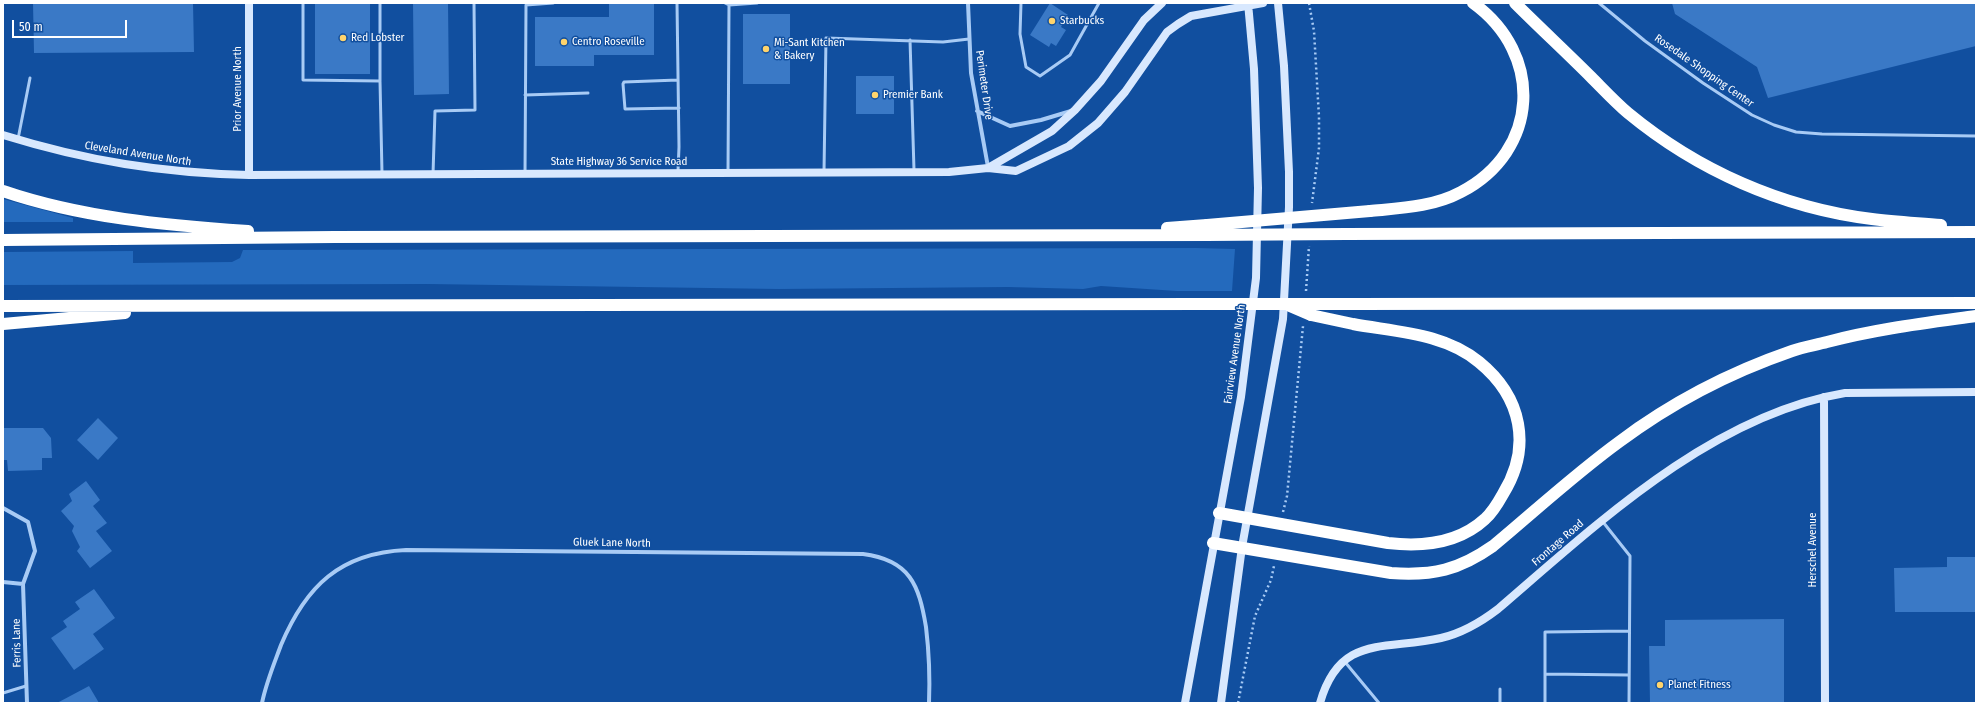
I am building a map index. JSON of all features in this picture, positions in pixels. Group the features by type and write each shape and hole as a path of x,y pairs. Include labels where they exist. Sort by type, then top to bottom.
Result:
{"highway":[{"path":"1206,230 1438,202 1461,192 1482,179 1498,164 1515,134 1522,113 1524,93 1520,66 1513,46 1501,28 1486,12 1473,3"},
{"path":"1515,3 1627,112 1660,137 1695,160 1737,181 1776,197 1824,210 1871,219 1976,227"},
{"path":"3,191 70,209 127,220 171,225 336,237"},
{"path":"3,240 336,237 1072,235 1206,230 1346,234 1976,232"},
{"path":"3,306 1976,303"},
{"path":"1219,513 1279,525 1408,546 1442,542 1460,535 1486,519 1514,475 1519,454 1519,431 1515,409 1505,390 1493,375 1479,362 1461,350 1444,342 1418,335 1311,315 1283,304"},
{"path":"3,324 197,306"},
{"path":"1213,544 1242,547 1391,573 1417,575 1458,567 1476,558 1493,546 1619,442 1668,409 1708,387 1750,367 1794,350 1841,338 1904,326 1976,316"}],"street":[{"name":"Prior Avenue North","path":"249,3 249,175"},
{"name":"Perimeter Drive","path":"968,3 971,73 988,168"},
{"path":"988,168 1052,131 1076,110 1101,81 1144,20 1162,3"},
{"path":"988,168 1016,171 1069,146 1098,122 1125,92 1167,32 1191,16 1248,4 1264,3"},
{"path":"1221,703 1242,547 1249,519 1283,319 1289,207 1289,172 1284,66 1278,3"},
{"name":"Fairview Avenue North","path":"1185,703 1241,397 1256,278 1258,188 1254,69 1248,4"},
{"path":"977,111 1010,126 1041,120 1076,110"},
{"name":"Cleveland Avenue North","path":"3,135 98,161 198,174 249,175"},
{"name":"State Highway 36 Service Road","path":"249,175 949,172 988,168"},
{"name":"Frontage Road","path":"1320,703 1324,687 1333,672 1343,661 1358,652 1374,646 1442,638 1462,632 1482,621 1498,609 1601,520 1649,484 1718,441 1754,423 1824,397 1853,393 1976,392"},
{"name":"Herschel Avenue","path":"1824,397 1826,703"},
{"name":"Ferris Lane","path":"3,508 28,522 35,551 24,584 27,703"},
{"name":"Gluek Lane North","path":"262,703 274,663 291,622 303,602 316,587 334,572 354,561 373,554 395,550 414,550 863,554 878,556 892,561 903,569 912,579 919,592 928,642 929,703"},
{"path":"3,582 24,584"}],"lane":[{"path":"303,3 303,80 380,81"},
{"path":"380,3 382,174"},
{"path":"433,174 435,111 475,110 474,3"},
{"path":"525,174 526,4 553,3"},
{"path":"677,3 679,108 678,173"},
{"path":"728,173 727,4 757,3"},
{"path":"1021,3 1020,34 1026,67 1040,76 1070,55 1099,3"},
{"name":"Rosedale Shopping Center","path":"1599,3 1645,41 1722,96 1752,115 1785,129 1828,135 1976,136"},
{"path":"824,172 826,38 943,42 969,38"},
{"path":"910,40 914,172"},
{"path":"18,140 30,78"},
{"path":"678,80 624,82 622,84 625,109 679,108"},
{"path":"525,94 588,93"},
{"path":"1601,520 1630,556 1629,703"},
{"path":"1545,703 1545,632 1629,631"},
{"path":"1343,661 1379,703"},
{"path":"1545,674 1629,675"},
{"path":"3,693 26,686"},
{"path":"1500,689 1500,703"}],"path":[{"path":"1309,3 1314,31 1319,148 1311,206"},
{"path":"1305,293 1309,238"},
{"path":"1279,525 1287,496 1303,325"},
{"path":"1238,703 1255,616 1271,580 1276,553"}],"shaded area":[{"path":"3,199 73,218 73,222 3,222"},
{"path":"1235,249 1232,291 1177,291 1101,286 1083,289 1008,287 779,289 428,284 3,285 3,252 133,251 133,263 232,262 240,258 243,250"}],"building":[{"path":"33,3 193,3 194,52 34,53"},
{"name":"Red Lobster","path":"315,3 370,3 370,74 315,74"},
{"path":"413,3 448,3 449,94 414,95"},
{"path":"609,3 654,3 654,55 594,55 594,66 535,66 535,17 609,17"},
{"name":"Starbucks","path":"1050,3 1068,15 1061,27 1066,30 1056,46 1051,43 1049,47 1030,35"},
{"path":"1672,3 1976,3 1976,46 1768,98 1757,67 1675,14"},
{"name":"Mi-Sant Kitchen & Bakery","path":"743,14 790,14 790,84 743,84"},
{"name":"Premier Bank","path":"856,76 894,76 894,114 856,114"},
{"path":"98,418 118,438 98,460 77,440"},
{"path":"3,428 43,428 51,438 52,458 42,458 42,470 8,471 7,460 3,460"},
{"path":"86,481 100,500 93,506 107,523 96,531 112,551 90,568 77,551 80,547 72,531 74,526 61,511 72,501 69,494"},
{"path":"1947,557 1975,557 1976,612 1895,612 1894,568 1947,567"},
{"path":"94,589 115,618 93,634 104,649 74,670 51,638 67,627 63,621 80,609 75,602"},
{"path":"1784,619 1784,703 1650,703 1649,646 1665,646 1665,620"},
{"path":"89,686 99,703 57,703"}],"place":[{"name":"Starbucks","path":"1052,21"},
{"name":"Red Lobster","path":"343,38"},
{"name":"Centro Roseville","path":"564,42"},
{"name":"Mi-Sant Kitchen & Bakery","path":"766,49"},
{"name":"Premier Bank","path":"875,95"},
{"name":"Planet Fitness","path":"1660,685"}]}
